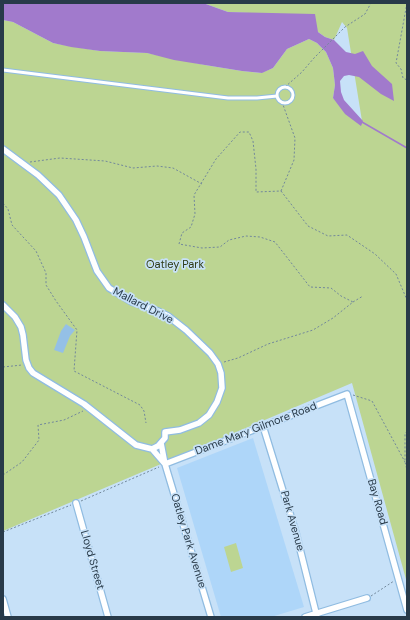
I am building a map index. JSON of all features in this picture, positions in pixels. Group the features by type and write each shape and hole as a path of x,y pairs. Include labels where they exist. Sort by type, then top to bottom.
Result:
{"street":[{"name":"Mallard Drive","path":"3,149 48,184 64,201 81,230 97,271 110,288 132,302 158,311 175,321 210,353 218,364 221,373 222,388 217,402 209,414 192,427 165,432 165,438 152,449"},
{"path":"3,305 15,317 21,327 27,364 37,377 90,408 120,434 136,445 152,449 165,464"},
{"name":"Dame Mary Gilmore Road","path":"165,464 347,394"},
{"name":"Bay Road","path":"347,394 407,610"},
{"name":"Park Avenue","path":"263,426 296,533 317,615"},
{"path":"161,442 165,464"},
{"name":"Oatley Park Avenue","path":"165,464 211,617"},
{"name":"Lloyd Street","path":"76,503 108,617"},
{"path":"305,617 317,615 368,598"},
{"path":"3,599 6,614"}],"lane":[{"path":"3,70 228,98 277,96"},
{"path":"285,87 291,91 292,98 286,102 282,102 278,100 277,96 279,90 285,87"}],"path":[{"path":"285,87 302,72 345,27 364,14 371,3"},
{"path":"406,3 396,63 401,69 402,78 407,80"},
{"path":"281,190 294,160 295,138 282,102"},
{"path":"281,190 256,192 256,169 253,141 249,132 240,132 216,159 194,196 195,214 191,227 182,233 179,244 202,248 220,247 229,240 246,236 260,237 274,242 310,287 331,288 341,296 353,302"},
{"path":"21,162 60,158 105,161 134,168 157,166 173,168 202,184"},
{"path":"281,190 292,207 308,226 328,236 347,235 374,254 396,274 407,300"},
{"path":"3,203 8,209 12,225 36,251 46,273 46,285 77,330 74,371 140,405 144,411 146,423"},
{"path":"218,364 238,358 268,344 313,330 333,318 363,296"},
{"path":"3,367 27,364"},
{"path":"347,394 372,401 405,462"},
{"path":"3,475 22,462 39,440 38,425 64,420 90,408"},
{"path":"407,431 405,434 405,462 407,470"},
{"path":"3,532 76,503 165,464"},
{"path":"368,598 398,578"}],"shaded area":[{"path":"3,3 203,3 228,12 315,14 318,32 325,37 334,40 346,52 355,54 363,51 372,66 392,84 394,101 381,94 359,77 349,75 344,76 340,81 341,92 344,100 363,121 361,126 345,114 333,98 335,85 333,68 326,52 317,43 309,39 287,49 273,68 262,73 242,71 174,60 147,53 100,51 53,43 13,22 3,20"},
{"path":"253,438 304,607 271,617 221,617 177,468"}],"green space":[{"name":"Oatley Park","path":"203,3 407,3 407,583 352,383 3,531 3,20 13,22 53,43 100,51 147,53 205,65 261,73 273,68 287,49 309,39 317,43 326,52 333,68 335,85 333,98 362,121 347,28 342,22 334,40 325,37 318,32 269,14 228,12"},
{"path":"236,543 243,568 231,572 224,547"}],"building":[{"path":"66,324 75,330 70,336 63,353 54,350 61,331"}],"waterway":[{"path":"362,122 407,148"}]}
